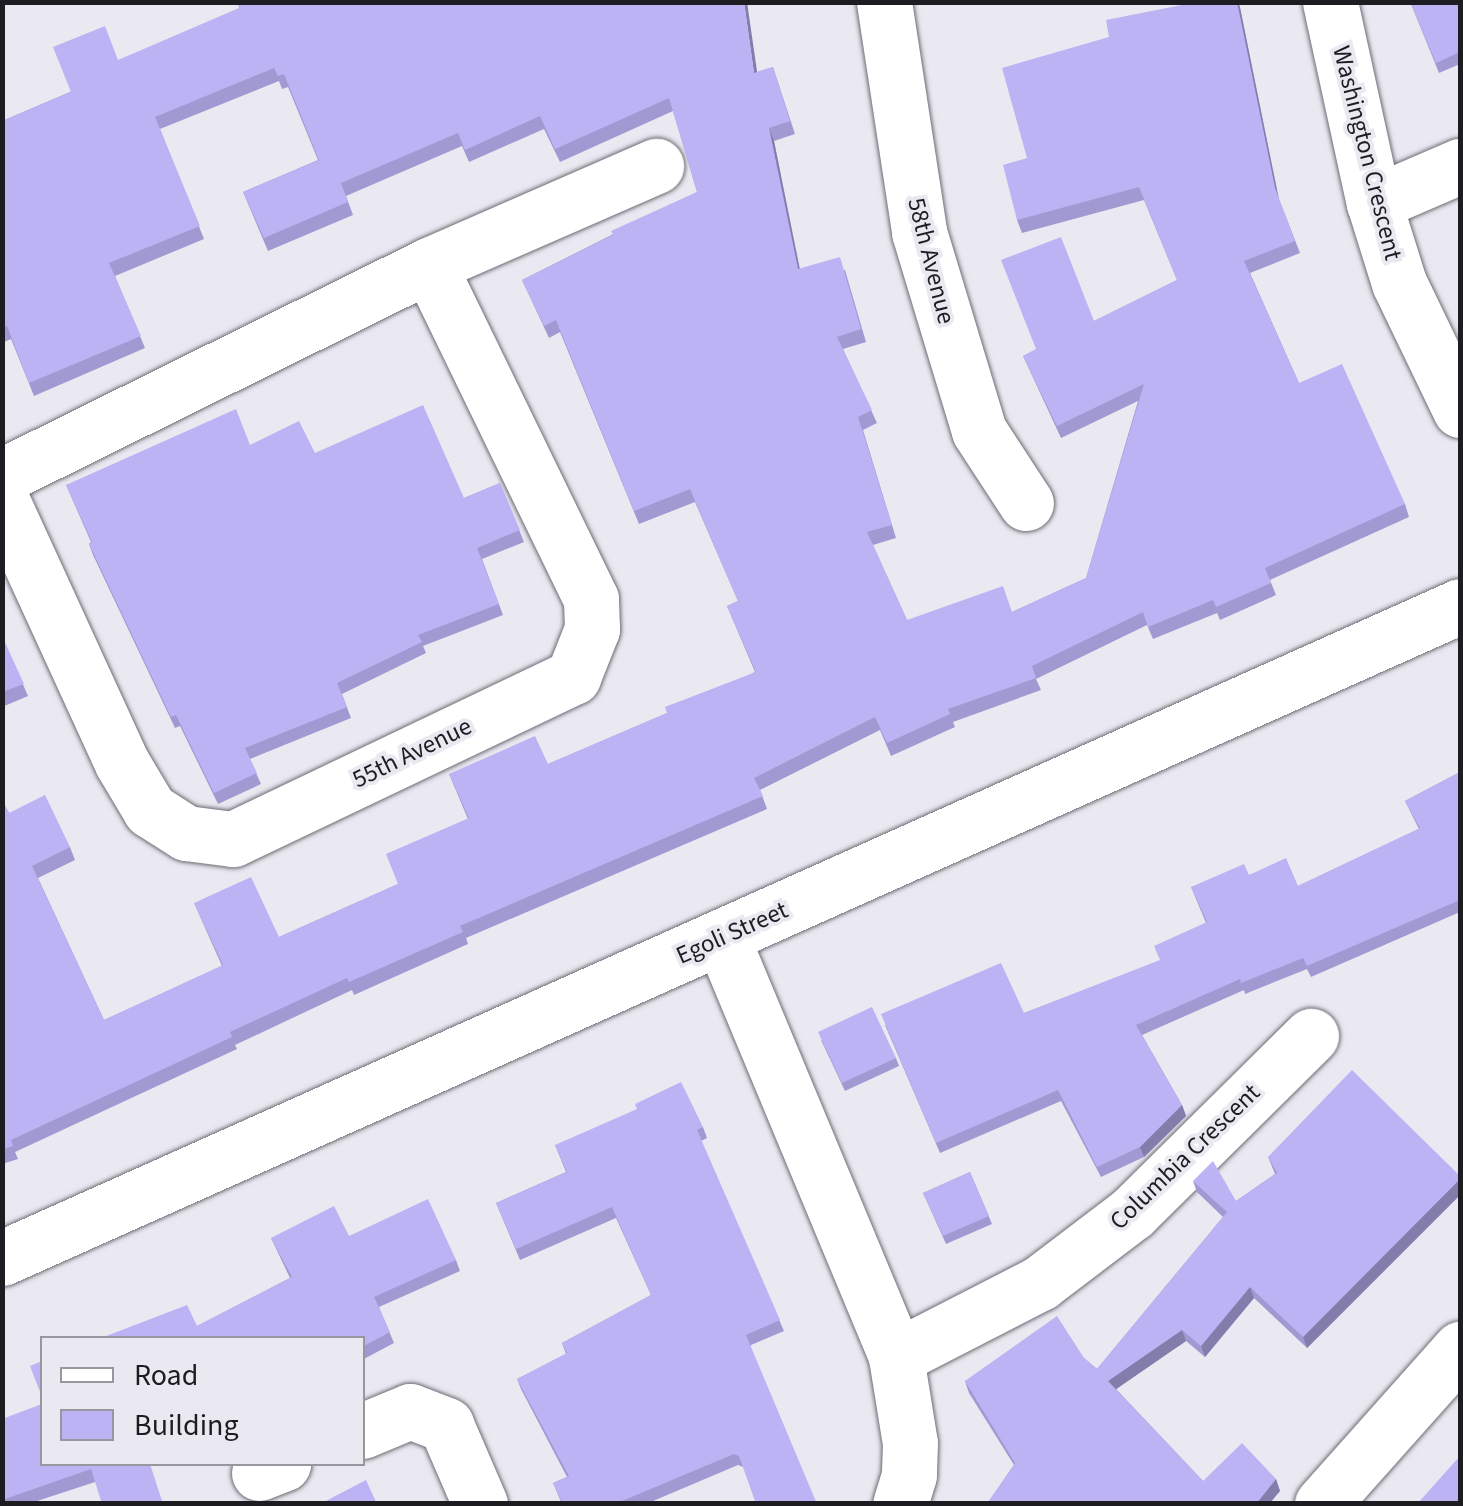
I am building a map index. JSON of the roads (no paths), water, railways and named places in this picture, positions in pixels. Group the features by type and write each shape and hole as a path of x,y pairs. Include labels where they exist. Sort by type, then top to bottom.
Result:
{"street":[{"name":"Washington Crescent","path":"1330,2 1374,204 1399,283 1460,410"},
{"name":"58th Avenue","path":"886,3 920,232 978,431 1026,503"},
{"path":"2,476 429,265 656,166"},
{"path":"1374,204 1460,166"},
{"name":"55th Avenue","path":"2,501 122,763 150,810 186,833 233,839 573,676 592,629 591,599 429,265"},
{"name":"Egoli Street","path":"2,1258 1460,606"},
{"path":"722,938 896,1356 910,1443 909,1475 900,1504"},
{"name":"Columbia Crescent","path":"896,1356 1040,1283 1132,1213 1311,1036"},
{"path":"1322,1504 1460,1349"},
{"path":"365,1429 410,1411 446,1425 480,1504"}]}
